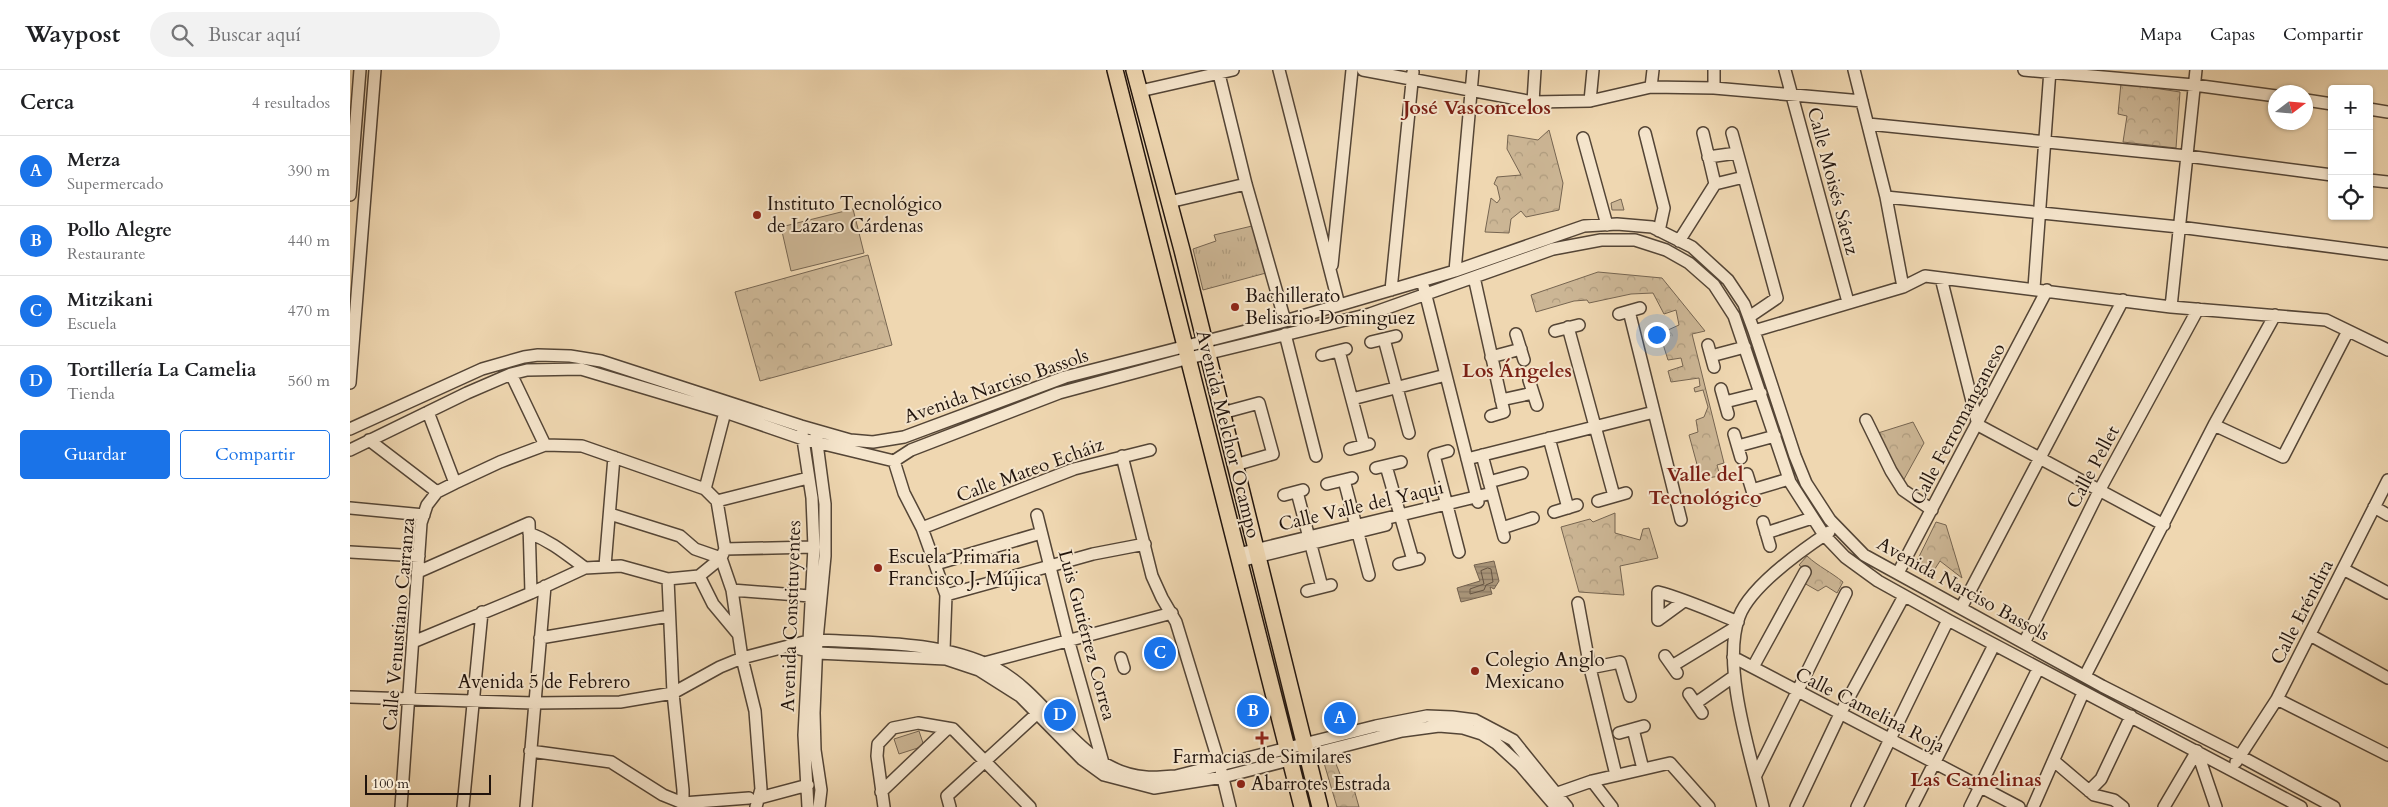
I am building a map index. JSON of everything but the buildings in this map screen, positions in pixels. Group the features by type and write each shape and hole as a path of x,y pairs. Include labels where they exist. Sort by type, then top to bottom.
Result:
{"main road":[{"name":"Avenida Melchor Ocampo","path":"1116,70 1302,807"},
{"name":"Avenida Melchor Ocampo","path":"1134,70 1169,202 1320,807"},
{"path":"1132,136 1150,132"}],"street":[{"path":"350,195 360,70"},
{"path":"350,383 375,70"},
{"path":"1140,91 1218,71 1233,70"},
{"path":"1279,70 1339,304"},
{"path":"1331,272 1352,70"},
{"path":"1363,70 1412,74 1472,90 1533,102 1590,101 1651,87 1714,88 1862,101"},
{"path":"1455,271 1473,70"},
{"path":"1533,102 1535,70"},
{"path":"1590,101 1593,70"},
{"path":"1651,87 1652,70"},
{"path":"1714,70 1714,88"},
{"name":"Calle Moisés Sáenz","path":"1785,70 1848,302"},
{"path":"1854,70 1886,197 1903,287"},
{"path":"2024,70 2194,84 2268,95"},
{"path":"2171,306 2196,70"},
{"path":"1218,71 1246,184 1285,321"},
{"path":"2034,288 2049,72"},
{"path":"1391,290 1412,74"},
{"path":"2313,101 2328,103"},
{"path":"2373,110 2388,112"},
{"path":"1868,124 2187,156 2328,174"},
{"path":"1645,133 1664,208 1660,231"},
{"path":"1703,133 1715,184"},
{"path":"1732,133 1776,298 1749,317"},
{"path":"1584,138 1607,224"},
{"path":"1708,157 1738,153"},
{"path":"1679,241 1715,184 1744,177"},
{"path":"2373,180 2388,182"},
{"path":"1169,202 1246,184"},
{"path":"1886,197 2179,227 2388,254"},
{"name":"Avenida Narciso Bassols","path":"1205,348 1339,304 1455,271 1584,226 1607,224 1652,228 1660,231 1692,247 1728,280 1749,317 1795,456 1806,483 1837,527 1864,555 2085,676 2334,807"},
{"name":"Avenida Narciso Bassols","path":"350,429 482,369 538,355 570,356 601,361 802,426 850,440 873,442 904,437 1065,377 1284,334 1370,314 1553,249 1601,240 1635,240 1666,250 1689,263 1714,285 1734,316 1789,480 1824,535 1845,557 1904,596 2083,694 2131,716 2301,807"},
{"path":"1507,253 1511,264"},
{"path":"1754,331 1903,287 1925,276 2198,309 2326,320 2388,350"},
{"path":"1474,277 1504,412 1491,416"},
{"path":"1942,278 1978,425 2164,525"},
{"path":"1422,281 1477,500"},
{"name":"Calle Ferromanganeso","path":"1898,573 1978,425 2047,290"},
{"path":"1962,608 2123,300"},
{"name":"Calle Pellet","path":"2024,643 2099,491 2198,309"},
{"path":"1630,311 1681,520"},
{"path":"2085,676 2214,425 2276,315"},
{"path":"1555,331 1573,326 1594,427 1614,496"},
{"path":"2214,425 2283,457 2348,331"},
{"path":"1284,334 1316,456"},
{"path":"1491,357 1522,355 1516,334"},
{"path":"1370,342 1396,336"},
{"path":"1384,339 1410,433"},
{"path":"1711,356 1745,346"},
{"path":"1322,355 1343,350 1352,399 1366,445 1350,449"},
{"name":"Avenida Narciso Bassols","path":"894,461 911,450 1059,393 1188,352"},
{"path":"538,355 538,370"},
{"path":"350,450 511,374 538,370 581,369 725,412 803,439 894,461 904,493 922,528 946,595 944,650"},
{"path":"511,374 545,445"},
{"path":"1352,399 1446,375"},
{"path":"1529,380 1536,405"},
{"path":"1721,389 1728,414"},
{"path":"1501,400 1533,393"},
{"path":"1725,402 1761,393"},
{"path":"1222,413 1259,403 1274,454 1235,465"},
{"path":"428,412 455,483"},
{"path":"705,490 725,412"},
{"path":"1467,459 1654,412"},
{"path":"1866,420 1891,472 1903,490 1932,510"},
{"name":"Avenida Constituyentes","path":"802,426 814,547 810,596 815,750 821,790 819,807"},
{"path":"928,428 932,442"},
{"name":"Avenida Constituyentes","path":"808,807 804,736 812,646 825,556 825,504 816,430"},
{"path":"1734,434 1741,458"},
{"path":"1738,446 1775,436"},
{"path":"1549,438 1572,507 1554,512"},
{"path":"369,440 437,492 500,462 545,445 582,446 705,490 717,502 723,553 732,590 742,658 755,711 761,789 755,801"},
{"name":"Calle Mateo Echáiz","path":"922,528 1074,469 1150,450"},
{"path":"1448,451 1434,455 1458,552"},
{"path":"1482,455 1503,533 1533,518"},
{"path":"1122,456 1152,576 1162,598 1172,613 1222,771 1230,807"},
{"path":"605,566 614,457"},
{"path":"1399,564 1416,560 1381,467 1400,462"},
{"name":"Calle Valle del Yaqui","path":"1239,557 1477,500 1522,473"},
{"path":"1747,474 1753,495 1789,480"},
{"path":"717,502 808,478"},
{"path":"1327,484 1348,479 1368,575"},
{"name":"Calle Eréndira","path":"2232,770 2278,699 2388,480"},
{"path":"1284,495 1301,491 1310,540 1327,586 1307,591"},
{"name":"Calle Venustiano Carranza","path":"401,807 421,523 427,505 437,492"},
{"path":"1598,501 1626,493"},
{"path":"2374,507 2388,515"},
{"path":"350,508 424,515"},
{"path":"610,514 680,536 695,549 723,553 814,547"},
{"name":"Luis Gutiérrez Correa","path":"1037,515 1068,639 1103,763"},
{"path":"1770,546 1765,528 1812,518"},
{"path":"1763,807 1734,677 1733,657 1737,624 1752,597 1771,576 1837,527"},
{"path":"529,528 584,568"},
{"path":"418,572 529,528"},
{"path":"529,528 531,593"},
{"path":"936,564 1041,533"},
{"path":"946,595 1093,554 1145,544"},
{"path":"350,552 419,556"},
{"path":"413,642 531,593 584,568 621,566 668,579 699,576 723,553"},
{"path":"2343,569 2388,594"},
{"path":"1752,668 1805,572"},
{"path":"699,576 713,604 738,634"},
{"path":"668,579 673,693 683,805"},
{"path":"526,807 545,586"},
{"path":"732,590 810,596"},
{"path":"1756,774 1846,593"},
{"path":"1796,807 1840,714 1904,596"},
{"path":"1684,600 1737,624"},
{"path":"1578,603 1590,668 1616,775"},
{"path":"463,807 482,612"},
{"path":"984,663 1068,639 1172,613"},
{"path":"540,638 669,616"},
{"path":"1857,807 1948,620"},
{"path":"1672,665 1737,624"},
{"path":"2310,634 2388,678"},
{"name":"Avenida 5 de Febrero","path":"350,697 534,703 620,702 673,693 720,667 742,658 788,646 891,644 944,650 997,669 1027,690 1082,759 1104,775 1154,788 1305,750 1402,731 1439,726 1463,728 1482,734 1507,752 1551,795 1567,807"},
{"path":"1912,807 1994,645"},
{"name":"Avenida 5 de Febrero","path":"812,646 946,659 979,670 998,680 1042,710 1083,750 1103,763 1128,773 1151,778 1222,771"},
{"name":"Calle Camelina Roja","path":"1733,657 2019,807"},
{"path":"1590,668 1620,662 1630,696"},
{"path":"1970,807 2038,669"},
{"path":"1702,713 1692,698 1734,677"},
{"path":"2033,807 2083,694"},
{"path":"2278,699 2388,755"},
{"path":"949,801 986,762 1042,710"},
{"path":"2089,791 2101,779 2131,716"},
{"path":"884,807 877,756 878,744 893,728 918,723 953,728 1030,807"},
{"path":"1619,733 1639,727 1643,769"},
{"path":"881,792 948,728"},
{"path":"530,751 612,762 663,795 683,805 755,801 808,785"},
{"path":"2164,807 2197,751"},
{"path":"2197,751 2216,807"},
{"path":"2054,761 2094,796 2114,800 2123,807"},
{"path":"1551,795 1592,781 1670,763 1709,807"},
{"path":"1592,781 1612,807"},
{"name":"Avenida 5 de Febrero","path":"1551,795 1556,807"},
{"path":"2279,795 2283,807"}],"green space":[{"path":"2121,83 2180,92 2176,148 2123,142 2127,116 2118,114"},
{"path":"1549,130 1563,183 1559,210 1526,217 1521,211 1511,219 1509,233 1485,232 1491,198 1497,203 1500,199 1497,186 1494,184 1497,177 1521,175 1507,149 1508,135 1538,140"},
{"path":"1621,199 1624,210 1612,210 1611,203"},
{"path":"853,209 864,253 791,271 781,227"},
{"path":"1252,226 1266,273 1203,290 1193,249 1216,241 1214,235"},
{"path":"868,255 892,345 760,381 735,292"},
{"path":"1598,272 1662,278 1705,331 1692,334 1724,463 1717,465 1720,476 1701,479 1689,435 1698,432 1696,420 1704,417 1708,407 1703,390 1695,392 1694,388 1700,386 1699,378 1671,382 1668,371 1683,366 1681,358 1668,360 1662,341 1670,336 1668,330 1679,325 1676,310 1664,314 1653,293 1631,294 1589,303 1587,300 1574,301 1536,312 1531,295"},
{"path":"1913,422 1924,443 1903,481 1878,433"},
{"path":"1615,513 1615,533 1640,540 1643,529 1649,528 1658,558 1620,566 1624,595 1579,592 1561,527 1590,519 1593,522"},
{"path":"1936,522 1946,525 1962,578 1940,561 1929,578 1913,569"},
{"path":"1807,556 1843,582 1837,593 1826,586 1818,591 1804,583 1811,574 1799,565"},
{"path":"919,731 924,746 899,754 894,739"},
{"path":"1334,759 1344,784 1352,782 1359,807 1337,807 1324,763"}],"water":[{"path":"1494,561 1499,581 1494,589 1490,587 1492,594 1461,602 1457,588 1480,581 1474,565"}],"place":[{"name":"Instituto Tecnológico de Lázaro Cárdenas","path":"757,215"},
{"name":"Bachillerato Belisario Dominguez","path":"1235,307"},
{"name":"Escuela Primaria Francisco J. Mújica","path":"878,568"},
{"name":"Mitzikani","path":"1160,653"},
{"name":"Colegio Anglo Mexicano","path":"1475,671"},
{"name":"Pollo Alegre","path":"1253,711"},
{"name":"Tortillería La Camelia","path":"1060,715"},
{"name":"Merza","path":"1340,718"},
{"name":"Farmacias de Similares","path":"1262,738"},
{"name":"Abarrotes Estrada","path":"1241,784"}],"district":[{"name":"José Vasconcelos","path":"1477,107"},
{"name":"Los Ángeles","path":"1517,370"},
{"name":"Valle del Tecnológico","path":"1705,486"},
{"name":"Las Camelinas","path":"1976,779"}]}
